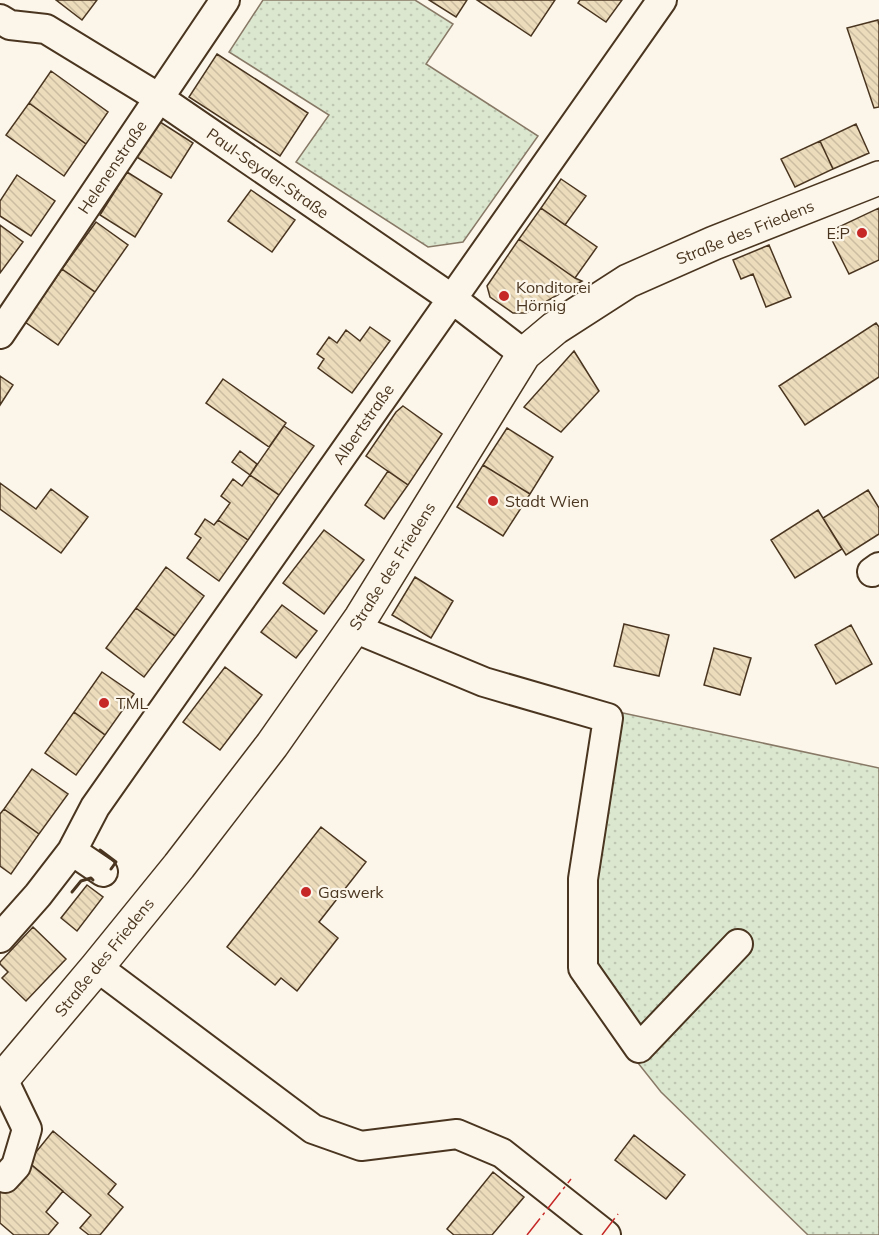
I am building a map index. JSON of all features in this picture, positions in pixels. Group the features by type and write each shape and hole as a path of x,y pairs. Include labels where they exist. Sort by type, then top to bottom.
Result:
{"main road":[{"name":"Straße des Friedens","path":"1,1080 179,866 272,745 354,628 524,354 555,328 628,281 714,243 879,178"}],"street":[{"name":"Helenenstraße","path":"0,334 225,0"},
{"name":"Albertstraße","path":"0,938 38,895 72,851 95,807 662,0"},
{"name":"Paul-Seydel-Straße","path":"0,19 10,25 46,29 159,98 451,298 524,354"},
{"path":"354,628 484,682 608,718 583,879 584,968 639,1048 738,944"},
{"path":"72,851 103,872"},
{"path":"97,967 313,1129 361,1146 458,1134 502,1153 606,1235"},
{"path":"1,1080 27,1129 16,1166 5,1178"}],"green space":[{"path":"263,0 415,0 453,24 426,64 538,136 463,242 428,247 296,162 329,115 229,52"},
{"path":"595,707 879,768 879,1235 808,1235 661,1092 577,986 571,897"}],"building":[{"path":"56,0 97,0 82,20"},
{"path":"429,0 467,0 456,17"},
{"path":"477,0 555,0 531,36"},
{"path":"580,0 622,0 606,22 578,3"},
{"path":"878,20 879,107 874,108 847,28"},
{"path":"217,54 308,113 280,156 189,97"},
{"path":"51,71 108,112 86,144 29,103"},
{"path":"29,103 86,144 64,176 6,135"},
{"path":"157,120 193,143 171,178 135,156"},
{"path":"856,124 869,153 833,169 820,141"},
{"path":"820,141 833,169 795,187 781,159"},
{"path":"127,172 162,194 135,237 100,215"},
{"path":"17,175 55,201 31,236 0,216 0,201"},
{"path":"561,179 586,196 565,225 541,208"},
{"path":"251,190 295,220 272,252 228,221"},
{"path":"541,208 597,247 575,278 519,239"},
{"path":"879,208 879,260 849,274 828,232"},
{"path":"96,222 128,245 95,292 62,269"},
{"path":"0,225 23,242 0,273"},
{"path":"519,239 582,281 526,313 513,313 490,297 487,286"},
{"path":"769,245 791,297 766,307 753,274 741,279 733,260"},
{"path":"62,269 95,292 58,345 25,322"},
{"path":"876,323 879,327 879,377 805,425 779,386"},
{"path":"370,327 390,341 352,393 318,368 324,359 317,354 329,337 337,343 346,330 360,341"},
{"path":"574,351 599,391 561,432 524,407"},
{"path":"0,376 13,385 0,405"},
{"path":"223,379 286,423 269,447 206,403"},
{"path":"403,406 442,434 408,485 366,456 396,412"},
{"path":"284,426 314,446 279,495 250,475"},
{"path":"507,428 553,457 530,494 483,465"},
{"path":"240,451 257,464 250,475 232,462"},
{"name":"Stadt Wien","path":"483,465 530,494 503,536 457,507"},
{"path":"388,471 408,485 384,519 365,505"},
{"path":"250,475 279,495 248,540 218,520 230,503 221,496 233,479 242,486"},
{"path":"0,483 36,509 51,489 88,517 61,553 0,509"},
{"path":"868,490 879,508 879,534 846,555 823,518"},
{"path":"818,510 842,549 795,578 771,540"},
{"path":"205,519 214,525 218,520 248,540 219,581 187,558 201,538 195,534"},
{"path":"324,530 364,560 324,614 283,583"},
{"path":"166,567 204,596 175,636 136,608"},
{"path":"415,577 453,601 431,638 392,615"},
{"path":"282,605 317,631 296,658 261,632"},
{"path":"136,608 175,636 144,677 106,648"},
{"path":"624,624 669,635 659,676 614,666"},
{"path":"851,625 872,664 836,684 815,645"},
{"path":"714,648 751,658 740,695 704,685"},
{"path":"225,667 262,695 220,750 183,722"},
{"name":"TML","path":"102,672 134,694 105,735 74,712"},
{"path":"74,712 105,735 76,775 45,753"},
{"path":"32,769 68,794 39,834 4,809"},
{"path":"4,809 39,834 11,874 0,866 0,814"},
{"name":"Gaswerk","path":"321,827 366,862 319,922 338,938 297,991 281,978 275,985 227,947"},
{"path":"87,885 103,897 77,931 61,918"},
{"path":"33,927 66,959 26,1001 2,978 8,972 0,962"},
{"path":"53,1131 116,1184 108,1194 123,1207 100,1235 89,1235 80,1228 91,1215 28,1162"},
{"path":"634,1135 685,1175 666,1199 615,1160"},
{"path":"26,1160 63,1191 46,1212 58,1223 48,1235 14,1235 0,1223 0,1174"},
{"path":"493,1172 524,1197 492,1235 454,1235 447,1229"}],"wall":[{"path":"100,850 116,862 111,869"},
{"path":"72,892 81,881 91,878 93,880"}],"power":[{"path":"527,1235 571,1179"},
{"path":"602,1235 618,1214"}],"place":[{"name":"E:P","path":"862,233"},
{"name":"Konditorei Hörnig","path":"504,296"},
{"name":"Stadt Wien","path":"493,501"},
{"name":"TML","path":"104,703"},
{"name":"Gaswerk","path":"306,892"}]}
